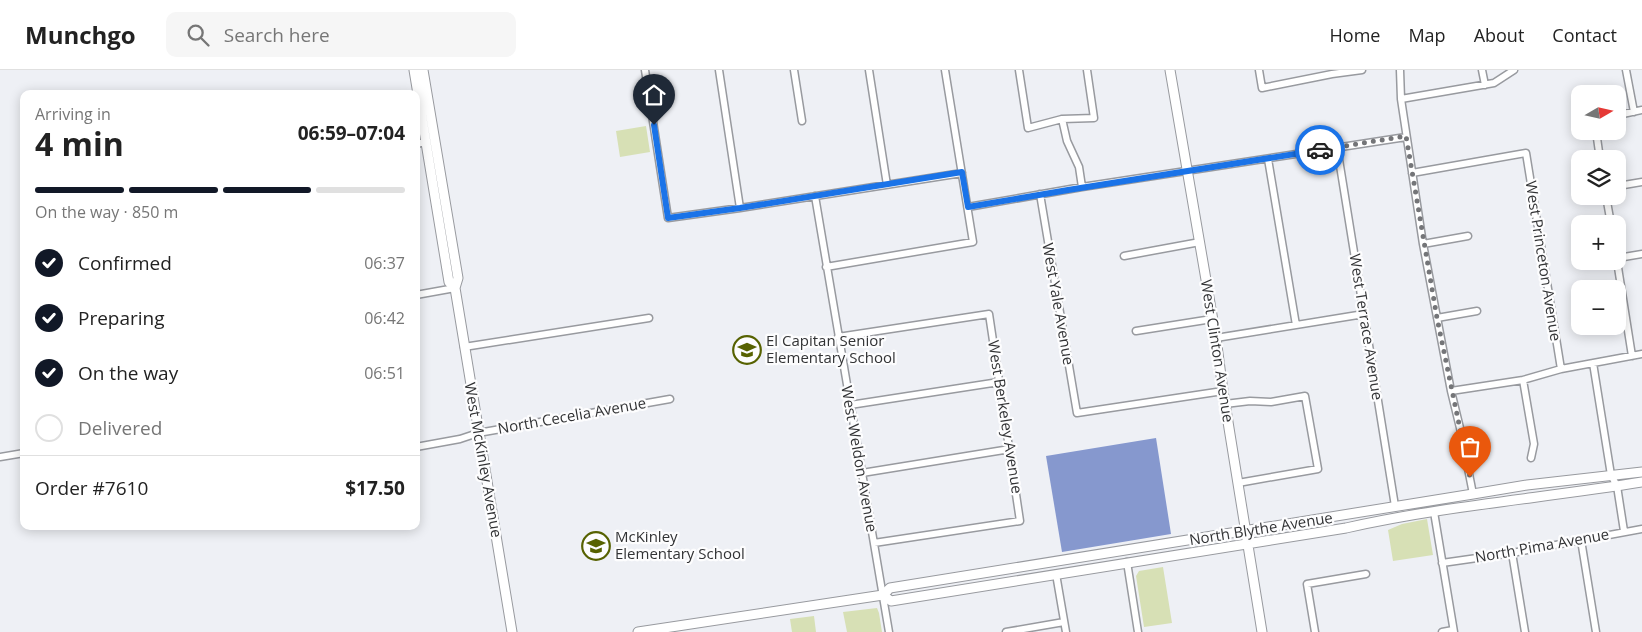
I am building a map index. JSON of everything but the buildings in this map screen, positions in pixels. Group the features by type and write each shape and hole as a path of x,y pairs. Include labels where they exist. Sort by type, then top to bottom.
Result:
{"street":[{"name":"West McKinley Avenue","path":"414,70 416,90"},
{"name":"West McKinley Avenue","path":"423,70 458,278 455,288 464,347 512,632"},
{"path":"645,70 668,218 962,172"},
{"path":"719,70 740,208"},
{"path":"794,70 802,121"},
{"path":"869,70 887,185"},
{"path":"826,266 973,242 945,70"},
{"path":"1018,70 1028,128 1062,119 1094,118 1087,70"},
{"name":"West Clinton Avenue","path":"1170,70 1216,338 1222,391 1262,632"},
{"path":"1259,70 1262,88 1331,72 1362,70"},
{"path":"1400,70 1401,99 1423,244 1473,494"},
{"path":"1482,70 1485,85"},
{"path":"1401,99 1494,83 1514,70"},
{"path":"1626,70 1634,112"},
{"path":"1626,114 1642,110"},
{"path":"1062,119 1067,141 1079,168 1082,187"},
{"path":"968,207 1082,187 1406,136"},
{"name":"West McKinley Avenue","path":"421,143 448,282 455,288"},
{"name":"West Terrace Avenue","path":"1337,148 1396,506"},
{"name":"West Princeton Avenue","path":"1412,173 1526,153 1561,369"},
{"path":"1268,159 1296,325"},
{"path":"1626,185 1642,182"},
{"name":"West Yale Avenue","path":"1040,194 1077,413 1222,391"},
{"name":"West Weldon Avenue","path":"815,196 889,632"},
{"path":"1423,244 1468,236"},
{"path":"1124,256 1200,242"},
{"path":"1626,258 1642,254"},
{"path":"1619,270 1632,356"},
{"path":"420,294 455,288"},
{"path":"1437,318 1477,311"},
{"name":"West Berkeley Avenue","path":"838,337 989,314 1020,521 874,543"},
{"path":"1216,338 1364,314"},
{"path":"464,347 649,318"},
{"path":"1136,330 1212,319"},
{"path":"1451,391 1523,380 1561,369 1642,354"},
{"path":"1593,363 1624,532"},
{"path":"1523,380 1534,444 1531,458"},
{"path":"850,405 999,382"},
{"path":"1225,404 1250,401 1271,402 1305,396 1318,469 1238,483"},
{"name":"North Cecelia Avenue","path":"420,446 478,433 670,399"},
{"path":"862,473 1010,449"},
{"path":"0,457 20,454"},
{"name":"North Blythe Avenue","path":"883,595 891,601 1248,544 1614,481 1642,472"},
{"name":"North Blythe Avenue","path":"638,632 883,595 890,588 1527,485 1614,481 1642,482"},
{"path":"1434,512 1453,631 1442,632"},
{"name":"North Pima Avenue","path":"1442,563 1512,554 1642,529"},
{"path":"1581,540 1596,632"},
{"path":"1512,554 1525,632"},
{"path":"1127,562 1138,632"},
{"path":"1056,574 1066,632"},
{"path":"1315,632 1307,584 1366,574"},
{"path":"1006,632 1064,622"}],"green space":[{"path":"646,126 650,152 620,157 616,131"},
{"path":"1427,519 1433,555 1393,561 1388,530 1402,524"},
{"path":"1163,567 1172,623 1144,627 1136,576 1139,571"},
{"path":"877,608 882,632 847,632 843,612"},
{"path":"814,616 816,632 792,632 790,619"}],"water":[{"path":"1156,438 1171,534 1062,552 1046,456"}],"way so far":[{"path":"1320,150 1406,136 1423,244 1451,391 1470,477"}],"place":[{"name":"El Capitan Senior Elementary School","path":"747,350"},
{"name":"McKinley Elementary School","path":"596,546"}],"route":[{"path":"654,125 668,218 962,172 968,207 1320,150"}]}
